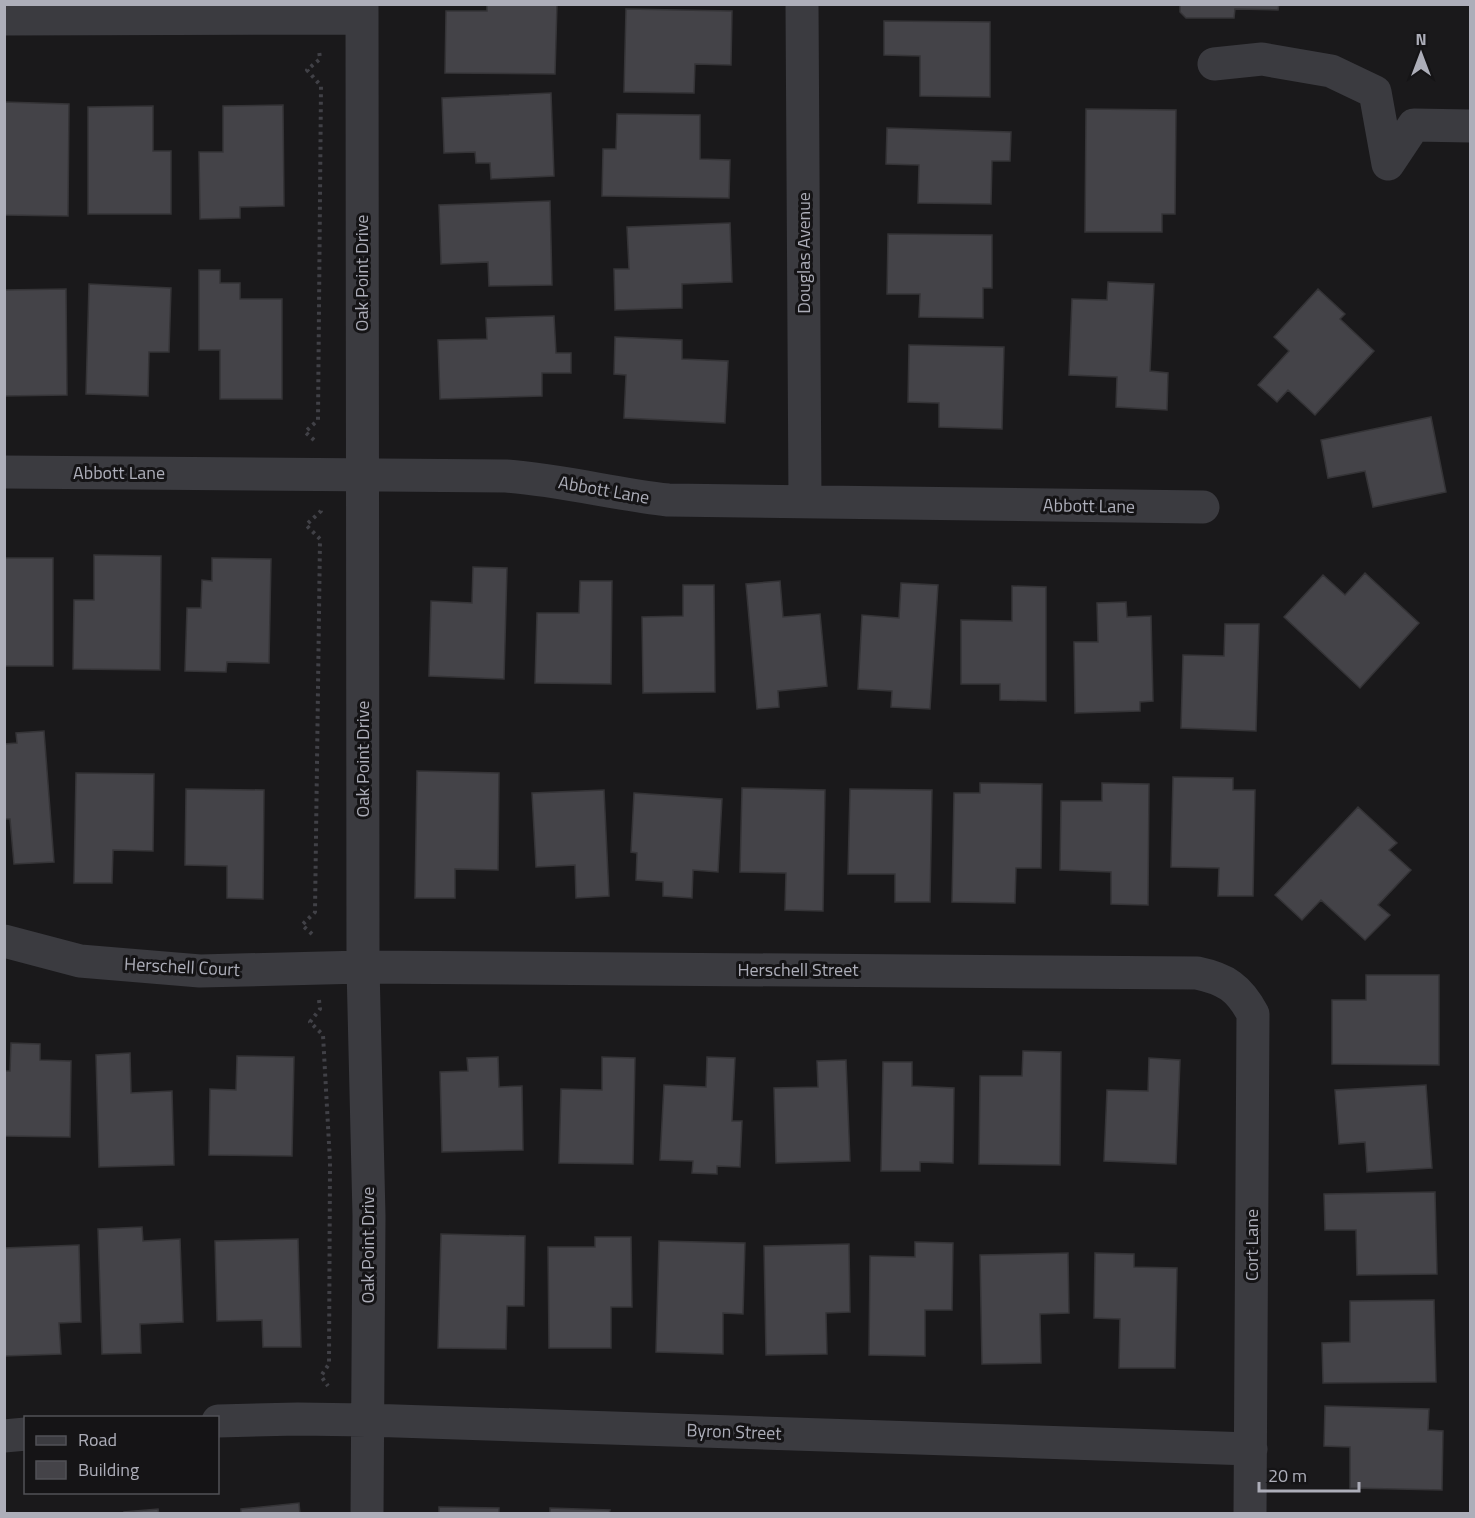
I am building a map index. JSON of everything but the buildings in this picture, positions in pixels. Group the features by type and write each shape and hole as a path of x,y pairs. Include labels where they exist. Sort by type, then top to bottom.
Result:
{"street":[{"name":"Douglas Avenue","path":"802,4 805,502"},
{"path":"4,19 318,18 362,11"},
{"name":"Oak Point Drive","path":"362,11 363,967 369,1216 367,1514"},
{"path":"1214,64 1262,59 1331,71 1375,92 1388,164 1414,125 1470,126"},
{"name":"Abbott Lane","path":"4,472 507,476 540,478 632,496 668,500 1203,507"},
{"name":"Herschell Court","path":"4,941 80,961 200,971 363,967"},
{"name":"Herschell Street","path":"363,967 1197,973 1215,977 1231,985"},
{"name":"Cort Lane","path":"1231,985 1245,998 1254,1014 1250,1514"},
{"name":"Byron Street","path":"219,1421 298,1419 367,1405 1251,1449"},
{"path":"4,1436 24,1434"}],"path":[{"path":"318,18 320,59 307,70 321,86 318,420 306,432 317,442 321,511 306,525 320,539 315,912 302,925 313,935 314,968 320,1009 310,1022 323,1035 330,1207 329,1364 321,1376 328,1386 367,1405"}]}
